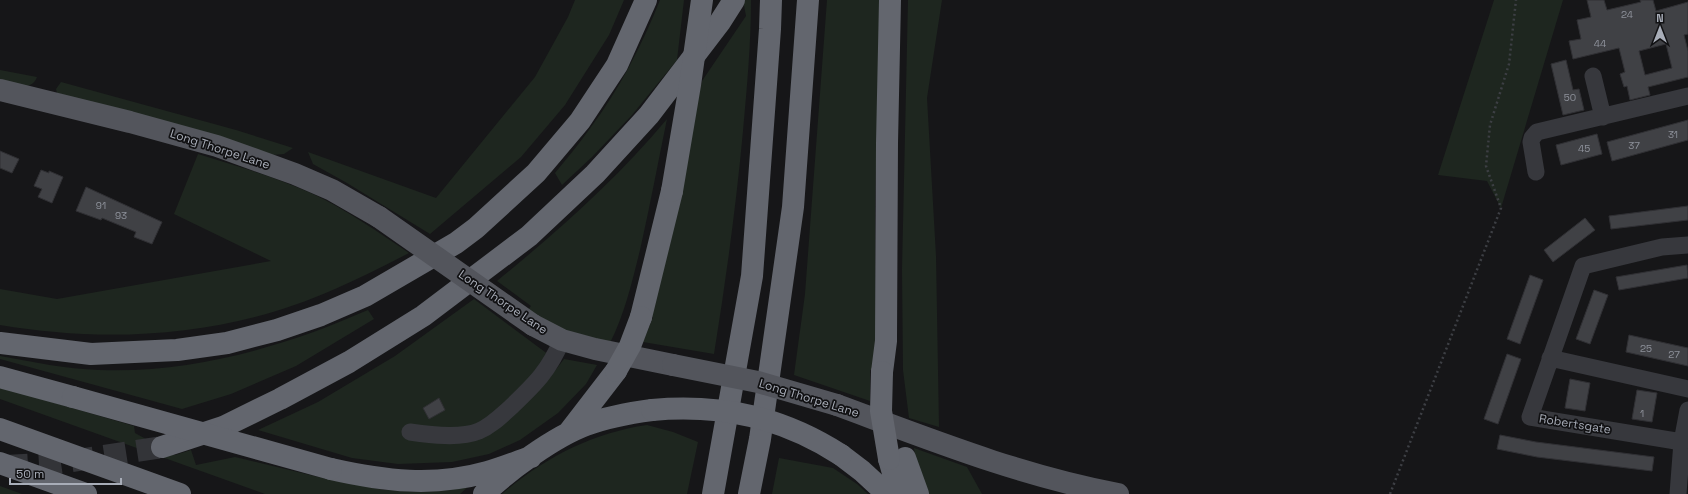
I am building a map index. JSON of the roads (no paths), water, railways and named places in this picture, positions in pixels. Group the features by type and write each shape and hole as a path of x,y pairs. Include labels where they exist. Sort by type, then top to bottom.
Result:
{"highway":[{"path":"0,343 91,354 177,350 227,343 278,330 321,315 365,296 456,243 476,228 536,173 580,121 613,71 646,0"},
{"path":"570,432 616,371 630,346 641,317 672,190 690,85 702,0"},
{"path":"162,447 223,427 280,399 349,362 423,316 529,236 595,174 649,115 720,22 734,0"},
{"path":"713,494 752,276 770,37 771,0"},
{"path":"749,494 760,439 793,207 808,0"},
{"path":"890,0 886,150 886,372 881,411 897,459 918,494"},
{"path":"0,377 73,396 331,469 366,477 433,482 488,472 531,457"},
{"path":"484,494 500,479 570,432 603,420 627,414 652,410 699,408 744,414 767,420 794,430 824,444 841,455 862,471 887,494"},
{"path":"0,429 180,494"},
{"path":"897,459 899,494"},
{"path":"0,463 86,494"}],"main road":[{"name":"Long Thorpe Lane","path":"0,90 130,122 217,146 308,179 332,190 379,217 533,325 562,340 595,349 758,382 837,405 960,451 1029,473 1118,494"}],"street":[{"path":"1593,76 1595,119"},
{"path":"1536,172 1531,146 1534,135 1541,131 1688,96"},
{"name":"Robertsgate","path":"1682,442 1530,417 1583,266 1662,247 1688,245"},
{"path":"410,432 433,436 455,436 479,431 496,420 538,381 554,358 562,340"},
{"path":"1550,358 1688,389"},
{"path":"1678,494 1682,442 1688,410"}],"tunnel":[{"path":"6,466 59,463 162,447"}]}
